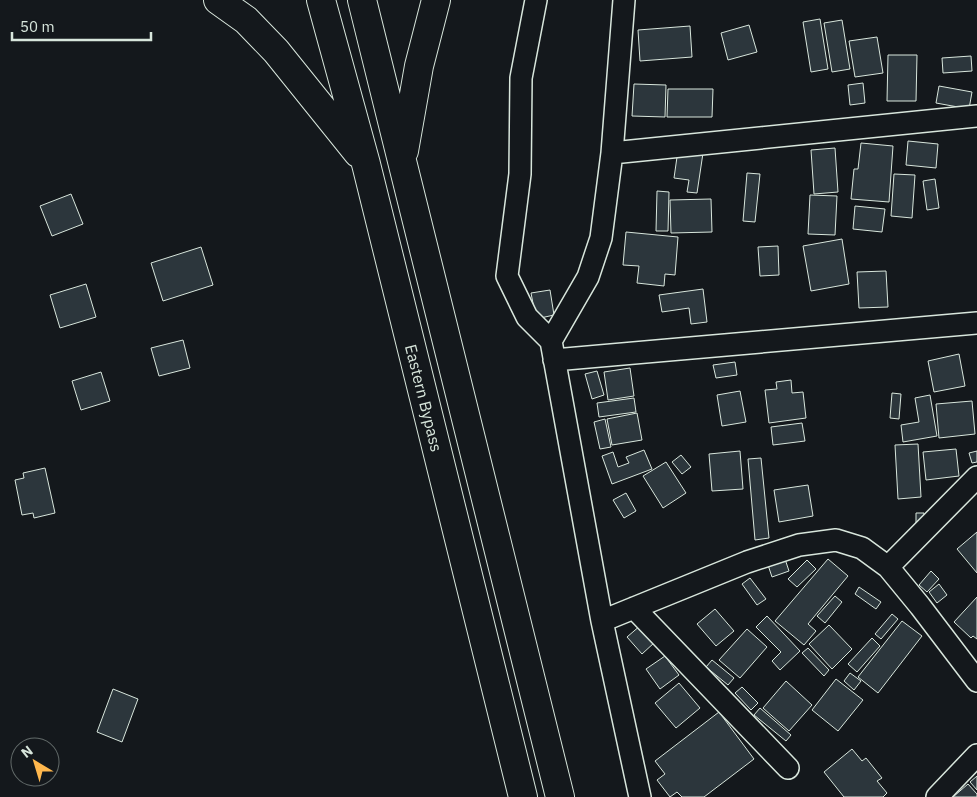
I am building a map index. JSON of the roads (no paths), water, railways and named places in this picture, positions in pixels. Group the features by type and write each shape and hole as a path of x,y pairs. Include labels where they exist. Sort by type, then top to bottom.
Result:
{"highway":[{"path":"218,0 246,20 276,51 366,164"},
{"name":"Eastern Bypass","path":"322,0 366,164 523,797"},
{"path":"362,0 560,797"},
{"path":"402,163 419,66 436,0"}],"street":[{"path":"536,0 521,78 520,174 507,276 527,317 552,350 602,621 640,797"},
{"path":"552,350 588,278 601,238 612,153 624,0"},
{"path":"612,153 977,116"},
{"path":"552,350 977,322"},
{"path":"888,568 977,477"},
{"path":"602,621 747,562 799,545 836,540 862,548 888,568 920,606 977,681"},
{"path":"634,608 788,768"},
{"path":"937,797 977,755"}]}
